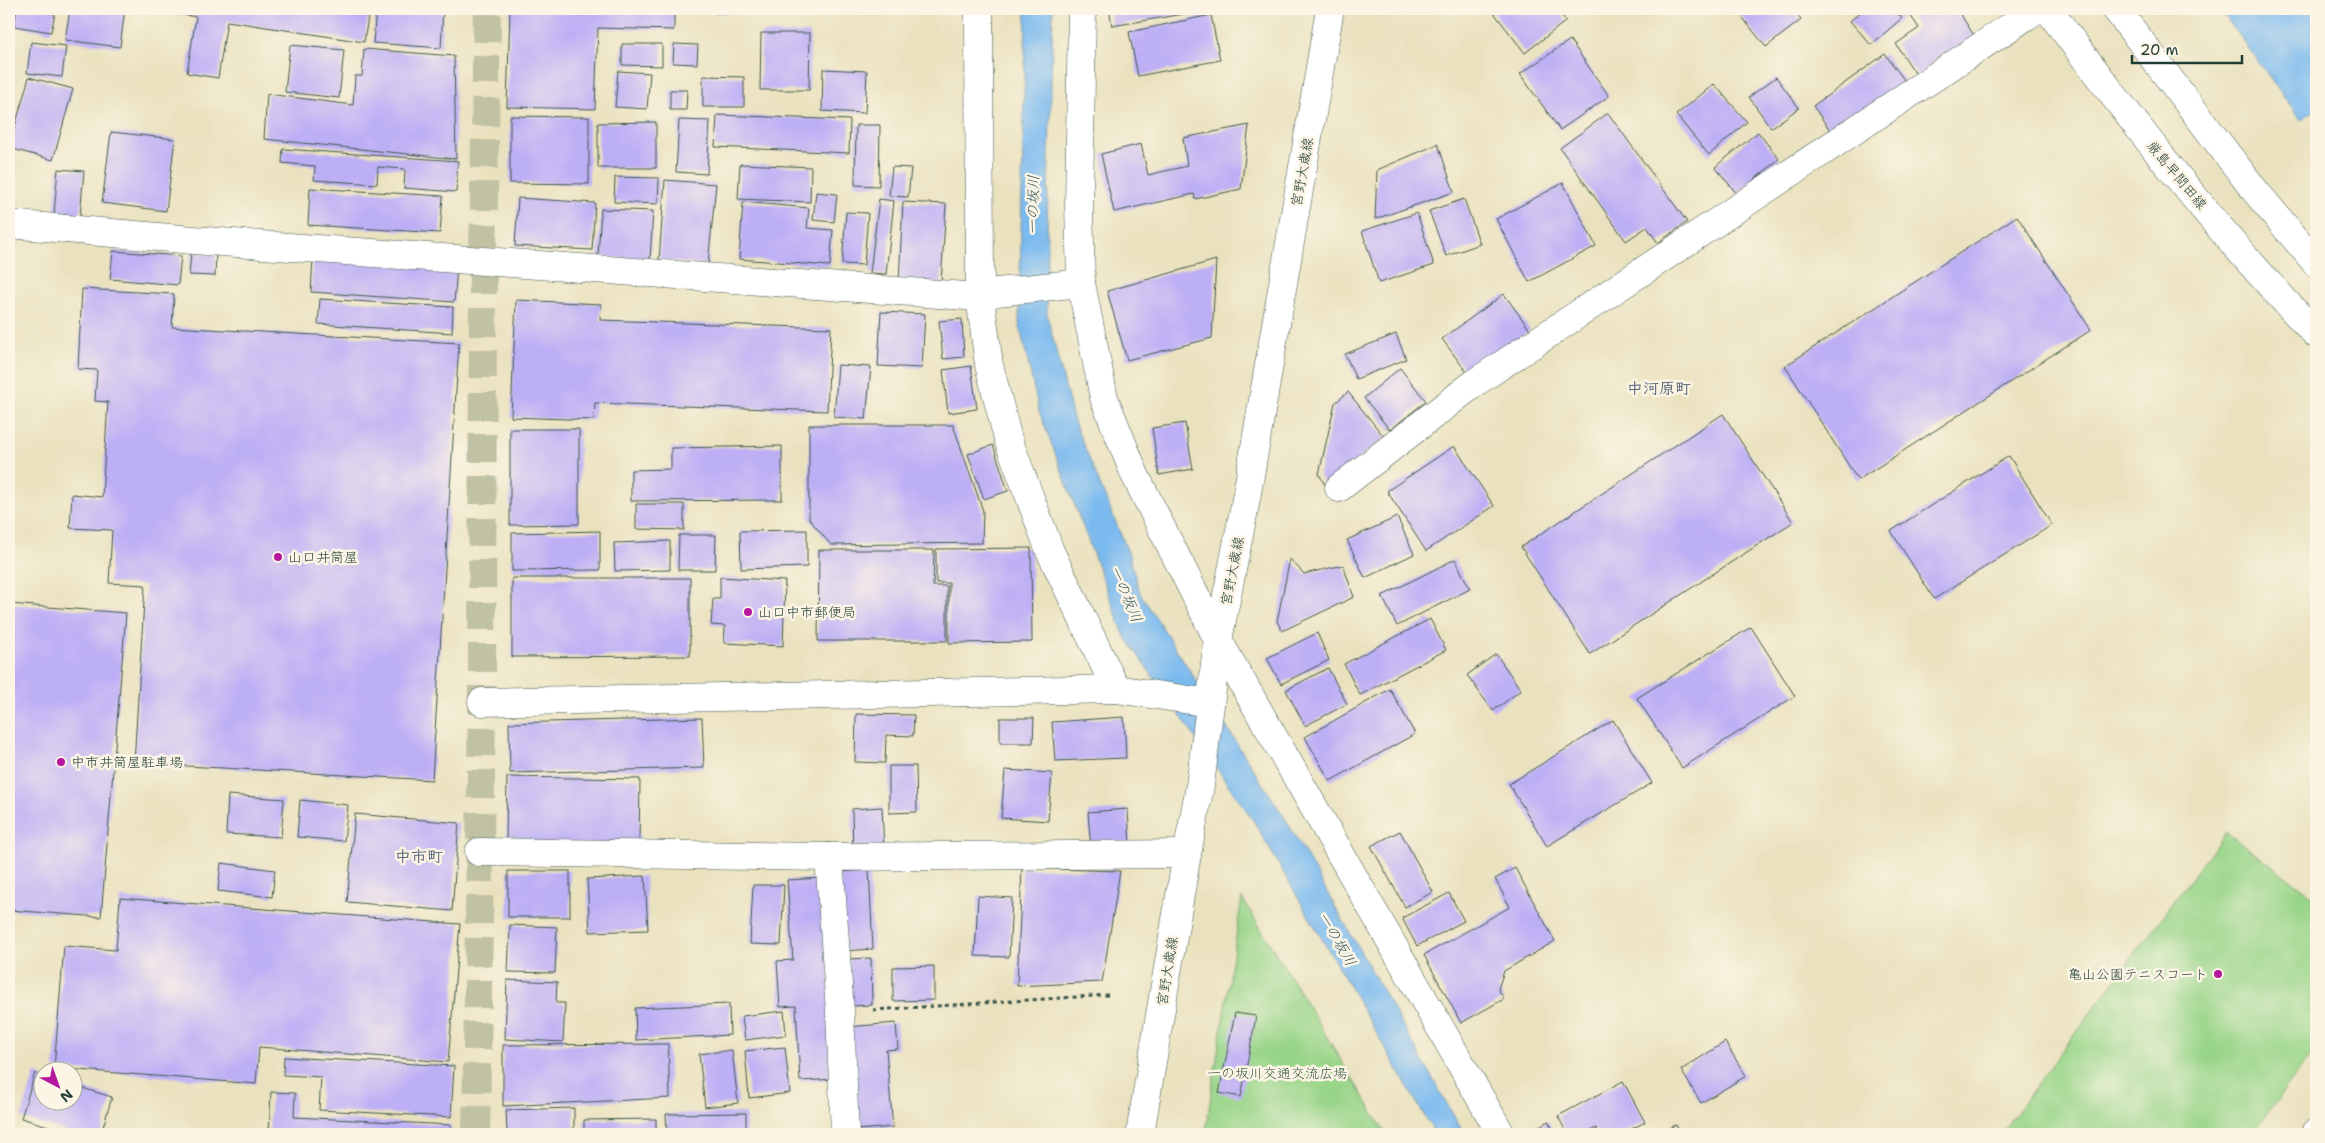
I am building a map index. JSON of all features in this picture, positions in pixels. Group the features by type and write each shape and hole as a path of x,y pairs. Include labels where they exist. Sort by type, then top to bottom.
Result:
{"street":[{"path":"979,9 989,295 988,365 1008,439 1050,551 1116,689"},
{"path":"1082,9 1079,206 1081,283 1104,398 1135,475 1218,640 1501,1134"},
{"name":"宮野大歳線","path":"1140,1134 1203,764 1218,640 1247,495 1330,9"},
{"path":"1339,488 1476,382 2037,9"},
{"name":"厳島早間田線","path":"2048,9 2167,164 2287,304 2316,334"},
{"path":"2116,9 2256,192 2316,264"},
{"path":"9,224 193,240 989,295 1081,283"},
{"path":"482,702 1116,689 1210,703"},
{"path":"479,852 829,857 1187,854"},
{"path":"829,857 840,1012 845,1134"}],"path":[{"path":"840,1012 1108,995"}],"green space":[{"name":"亀山公園テニスコート","path":"2226,832 2316,899 2316,1048 2252,1134 2000,1134"},
{"name":"一の坂川交通交流広場","path":"1242,898 1386,1134 1205,1134"}],"water":[{"name":"一の坂川","path":"1026,9 1053,9 1047,231 1047,315 1074,422 1128,552 1140,593 1286,820 1464,1134 1435,1134 1253,820 1124,635 1039,411 1019,323"},
{"path":"2220,9 2316,9 2316,114 2313,111 2301,120"}],"building":[{"path":"17,9 56,9 51,32 14,26"},
{"path":"70,9 125,9 120,47 65,40"},
{"path":"152,9 354,9 369,11 364,42 227,21 218,78 187,73 196,17"},
{"path":"376,9 443,9 441,48 373,43"},
{"path":"510,9 674,12 674,30 598,28 595,109 507,107"},
{"path":"715,9 770,9 770,12 715,13"},
{"path":"1109,9 1207,9 1207,10 1112,26"},
{"path":"1491,9 1557,9 1566,21 1525,53"},
{"path":"1741,9 1792,9 1801,20 1766,47 1738,12"},
{"path":"1864,9 1894,9 1902,18 1871,45 1850,21"},
{"path":"1906,9 1957,9 1975,37 1917,76 1896,44 1919,28"},
{"path":"1211,15 1220,60 1138,76 1129,32"},
{"path":"9,29 12,30 9,42"},
{"path":"761,33 810,33 809,90 760,90"},
{"path":"1570,40 1609,96 1560,130 1520,74"},
{"path":"31,42 66,46 62,77 27,73"},
{"path":"622,44 662,44 662,66 622,65"},
{"path":"674,44 698,45 697,64 673,63"},
{"path":"290,45 344,50 339,98 285,92"},
{"path":"364,49 454,56 456,159 264,139 267,94 353,105 355,76 362,76"},
{"path":"1885,54 1905,81 1832,133 1813,106"},
{"path":"823,69 867,71 865,113 822,111"},
{"path":"618,71 650,73 647,109 615,107"},
{"path":"703,76 744,77 744,107 703,107"},
{"path":"29,77 73,89 53,160 9,148"},
{"path":"1776,77 1799,108 1771,128 1749,97"},
{"path":"1714,84 1747,122 1709,155 1676,115"},
{"path":"670,90 687,90 686,110 670,110"},
{"path":"1608,113 1687,222 1658,243 1647,227 1626,241 1560,148"},
{"path":"717,115 850,120 849,153 715,147"},
{"path":"510,116 589,117 589,184 510,183"},
{"path":"679,120 710,121 707,174 676,172"},
{"path":"656,122 656,168 598,168 598,123"},
{"path":"856,125 880,125 879,186 855,185"},
{"path":"1249,125 1241,189 1195,199 1194,194 1114,212 1101,154 1141,144 1148,175 1187,166 1183,138"},
{"path":"111,132 175,139 166,211 102,203"},
{"path":"1758,132 1779,159 1737,194 1715,167"},
{"path":"1438,144 1454,192 1375,219 1377,170"},
{"path":"283,149 458,161 456,192 404,188 405,169 378,167 377,184 314,180 315,166 282,163"},
{"path":"740,164 811,167 810,202 738,199"},
{"path":"892,167 911,168 908,197 889,196"},
{"path":"58,169 84,171 80,216 54,214"},
{"path":"615,177 659,178 658,204 614,202"},
{"path":"665,180 716,184 708,265 659,260"},
{"path":"1563,183 1596,246 1529,282 1496,219"},
{"path":"310,188 443,196 440,233 308,225"},
{"path":"816,192 837,194 834,222 813,220"},
{"path":"518,198 595,203 592,250 515,246"},
{"path":"879,199 894,201 886,274 870,273"},
{"path":"1464,199 1480,244 1446,256 1429,211"},
{"path":"743,202 809,208 807,228 833,230 830,266 739,259"},
{"path":"903,202 946,204 941,283 899,281"},
{"path":"601,209 653,211 650,260 598,257"},
{"path":"846,212 868,213 864,265 842,264"},
{"path":"1417,213 1434,265 1379,283 1362,231"},
{"path":"2017,216 2091,330 1858,480 1785,366"},
{"path":"113,251 181,256 178,285 110,279"},
{"path":"191,253 216,255 215,276 189,275"},
{"path":"313,259 457,269 454,302 311,292"},
{"path":"1216,260 1212,338 1127,360 1107,291"},
{"name":"山口井筒屋","path":"82,289 174,294 172,327 459,343 432,780 134,763 145,585 109,583 112,530 70,528 72,494 102,497 108,402 95,401 97,370 78,369"},
{"path":"1504,294 1530,330 1469,375 1442,339"},
{"path":"320,299 453,307 452,333 318,324"},
{"path":"516,300 601,304 600,320 831,328 827,411 595,403 594,420 511,417"},
{"path":"881,312 925,314 922,368 878,366"},
{"path":"962,319 964,357 943,359 939,321"},
{"path":"1396,334 1406,359 1356,379 1345,354"},
{"path":"838,365 871,367 866,419 834,417"},
{"path":"971,366 977,409 948,413 943,370"},
{"path":"1400,368 1426,401 1390,430 1364,398"},
{"path":"1348,392 1385,438 1325,485 1319,474 1335,403"},
{"path":"1723,414 1793,522 1590,654 1521,547"},
{"path":"1185,423 1193,469 1159,475 1152,428"},
{"path":"809,425 953,425 983,511 982,543 831,545 809,519"},
{"path":"510,429 579,429 579,524 510,525"},
{"path":"993,445 1008,491 984,499 968,454"},
{"path":"782,446 782,500 631,501 631,470 671,469 671,448"},
{"path":"1454,446 1494,506 1426,551 1387,491"},
{"path":"2009,456 2052,525 1934,599 1891,531"},
{"path":"636,504 684,504 684,530 636,529"},
{"path":"1397,517 1414,554 1365,578 1347,540"},
{"path":"807,530 807,567 741,569 740,531"},
{"path":"600,531 600,570 512,571 512,533"},
{"path":"679,535 716,535 715,570 678,570"},
{"path":"670,541 670,570 615,571 614,543"},
{"path":"1031,548 1032,642 949,643 949,583 936,583 936,549"},
{"path":"819,550 934,550 933,586 947,586 947,641 818,641"},
{"path":"1290,559 1304,574 1343,565 1354,597 1282,631 1277,621"},
{"path":"1455,559 1470,589 1397,626 1382,596"},
{"name":"山口中市郵便局","path":"720,577 785,581 783,646 724,643 725,626 711,625 713,599 720,599"},
{"path":"512,578 690,578 690,656 512,657"},
{"name":"中市井筒屋駐車場","path":"9,604 126,613 101,917 9,910"},
{"path":"1430,619 1446,650 1360,695 1344,664"},
{"path":"1751,627 1795,696 1682,768 1637,698"},
{"path":"1317,633 1329,660 1281,684 1267,658"},
{"path":"1496,654 1521,690 1493,711 1467,675"},
{"path":"1328,668 1347,704 1305,726 1286,690"},
{"path":"1390,689 1415,734 1330,781 1305,737"},
{"path":"856,714 914,715 913,736 886,735 885,763 855,762"},
{"path":"1124,717 1126,758 1055,761 1052,722"},
{"path":"702,718 704,768 510,773 509,723"},
{"path":"1000,718 1034,718 1033,743 1000,743"},
{"path":"1613,720 1652,783 1547,846 1509,784"},
{"path":"889,766 916,766 917,812 889,813"},
{"path":"1005,770 1052,773 1048,821 1001,818"},
{"path":"507,777 640,779 639,845 506,843"},
{"path":"228,795 284,799 281,837 226,834"},
{"path":"300,800 348,805 344,841 297,837"},
{"path":"882,807 884,851 853,853 852,809"},
{"path":"1128,809 1130,846 1091,849 1088,812"},
{"path":"355,814 459,823 452,911 347,902"},
{"path":"1400,831 1433,892 1405,907 1371,846"},
{"path":"221,863 275,870 272,897 218,891"},
{"path":"1022,868 1120,871 1102,982 1017,986"},
{"path":"1515,868 1555,941 1504,971 1498,989 1504,999 1461,1023 1424,955 1510,907 1495,879"},
{"path":"869,870 873,949 843,951 839,872"},
{"path":"508,871 570,871 570,917 508,917"},
{"path":"645,876 648,930 590,932 587,879"},
{"path":"823,878 836,1079 800,1081 796,1006 780,1007 777,961 793,960 787,880"},
{"path":"753,885 784,885 781,945 750,944"},
{"path":"1449,893 1464,921 1417,946 1402,918"},
{"path":"978,896 1012,898 1009,957 975,956"},
{"path":"120,898 460,924 448,1062 259,1047 256,1084 82,1070 82,1060 55,1060 64,946 116,950"},
{"path":"510,925 557,927 555,973 508,972"},
{"path":"871,958 872,1005 851,1006 849,959"},
{"path":"934,966 934,1000 893,1001 893,967"},
{"path":"507,980 557,982 556,1003 565,1003 563,1042 505,1039"},
{"path":"729,1004 730,1035 636,1040 635,1008"},
{"path":"784,1011 786,1035 745,1040 742,1016"},
{"path":"1235,1013 1256,1016 1241,1097 1219,1093"},
{"path":"896,1023 898,1049 886,1050 893,1127 856,1130 847,1027"},
{"path":"1725,1042 1746,1076 1701,1103 1681,1070"},
{"path":"668,1044 670,1098 503,1106 503,1045"},
{"path":"785,1047 790,1093 749,1098 745,1051"},
{"path":"732,1050 738,1103 705,1107 699,1054"},
{"path":"284,1057 454,1066 451,1117 319,1110 321,1077 283,1075"},
{"path":"1623,1081 1645,1122 1622,1134 1599,1134 1596,1128 1585,1134 1567,1134 1558,1116"},
{"path":"32,1083 32,1110 82,1110 82,1088 112,1097 101,1134 75,1134 21,1118"},
{"path":"271,1092 295,1093 294,1117 451,1125 451,1134 269,1134"},
{"path":"574,1108 574,1134 507,1134 506,1110"},
{"path":"746,1113 746,1134 667,1134 666,1114"},
{"path":"656,1119 656,1134 584,1134 584,1120"},
{"path":"1548,1121 1556,1134 1526,1134"},
{"path":"1676,1125 1681,1134 1658,1134"}],"tunnel":[{"path":"476,1134 482,702 483,261 487,9"}],"place":[{"name":"山口井筒屋","path":"278,557"},
{"name":"山口中市郵便局","path":"748,612"},
{"name":"中市井筒屋駐車場","path":"61,762"},
{"name":"亀山公園テニスコート","path":"2218,974"}],"district":[{"name":"中河原町","path":"1659,388"},
{"name":"中市町","path":"419,856"}]}
